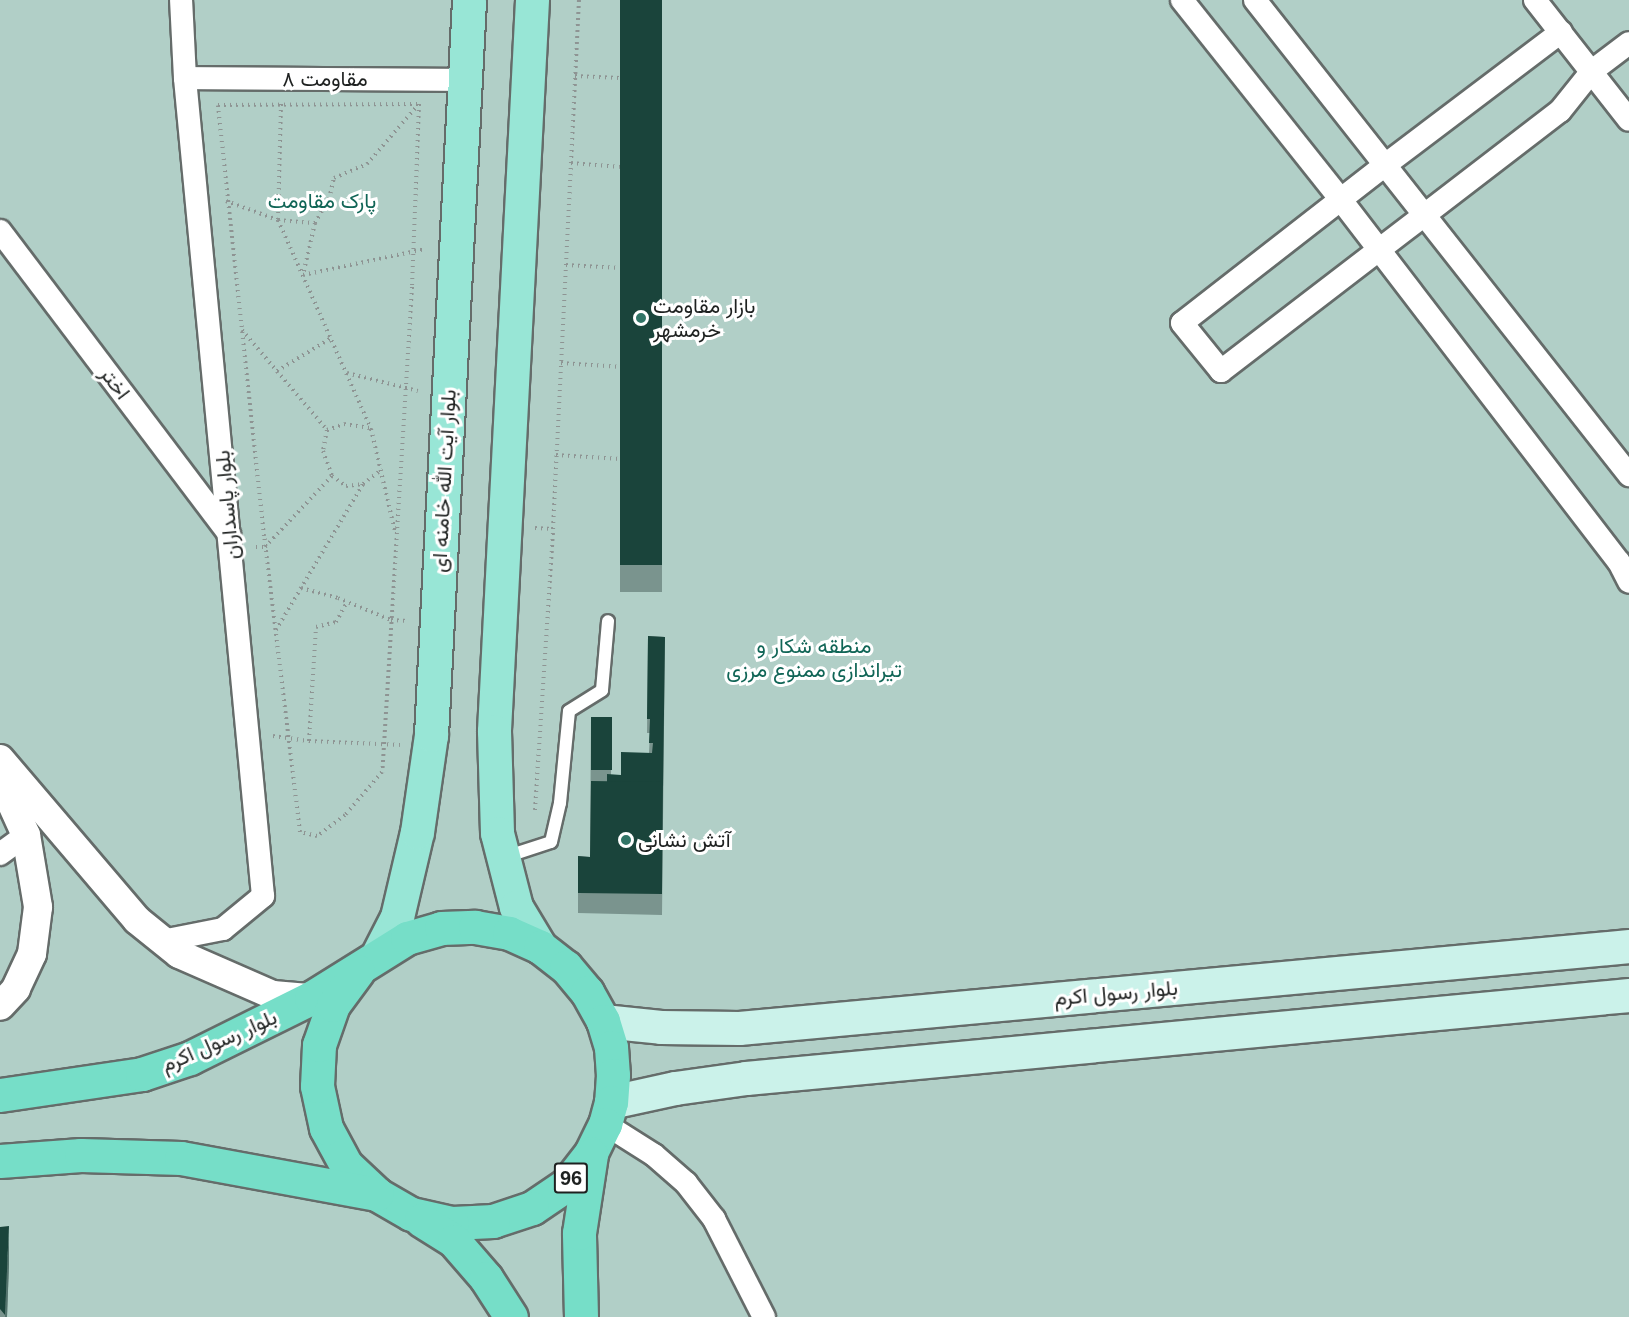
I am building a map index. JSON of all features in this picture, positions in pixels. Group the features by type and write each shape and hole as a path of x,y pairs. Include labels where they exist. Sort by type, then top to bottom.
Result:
{"highway":[{"name":"96","path":"511,1317 486,1278 454,1241 377,1194 346,1165 326,1128 316,1086 319,1045 333,1005 368,963 407,938 441,928 486,929 509,933 540,947 566,967 587,992 603,1021 612,1056 613,1075 579,1233 581,1317"},
{"name":"بلوار رسول اکرم","path":"0,1095 142,1074 190,1058 311,998 368,963"},
{"name":"96","path":"411,1214 452,1223 493,1221 532,1208 566,1185 602,1126"},
{"name":"96","path":"0,1161 81,1155 181,1158 377,1194"}],"main road":[{"name":"بلوار آیت الله خامنه ای","path":"368,963 397,917 417,832 430,747 469,0"},
{"path":"532,0 494,731 497,833 518,853 516,907 540,947"},
{"name":"بلوار رسول اکرم","path":"603,1021 661,1027 739,1028 1629,946"},
{"path":"602,1126 746,1077 1629,995"}],"street":[{"name":"بلوار پاسداران","path":"162,940 223,928 263,896 185,78 181,0"},
{"path":"1182,0 1626,566"},
{"path":"1255,0 1629,476"},
{"path":"1535,0 1629,120"},
{"path":"1561,32 1182,323 1221,371 1560,111 1592,71 1629,43"},
{"name":"مقاومت ۸","path":"185,78 464,80"},
{"name":"اختر","path":"0,231 231,542"},
{"path":"0,759 137,920 178,954 273,994 311,998"},
{"path":"0,778 26,835 38,907 32,954 16,989 0,1006"},
{"path":"0,854 26,835"},
{"path":"602,1126 654,1155 686,1183 714,1219 764,1317"}],"lane":[{"path":"518,853 550,842 560,803 569,711 602,690 608,621"}],"path":[{"path":"518,853 553,529 579,0"},
{"path":"575,76 620,78"},
{"path":"419,80 419,104 413,250 382,772 345,815 316,836 300,832 265,547 218,105 419,104"},
{"path":"281,104 278,220 370,429 382,469 396,537"},
{"path":"303,275 315,223 329,199 334,178 367,164 419,104"},
{"path":"571,163 620,166"},
{"path":"196,194 228,201 278,220 315,223"},
{"path":"303,275 413,250 456,247"},
{"path":"566,265 620,268"},
{"path":"242,330 327,430"},
{"path":"277,371 331,338"},
{"path":"561,363 621,367"},
{"path":"346,372 448,400"},
{"path":"327,430 344,424 370,429"},
{"path":"327,430 323,451 332,476 345,486 363,484"},
{"path":"556,455 620,459"},
{"path":"275,631 363,484 382,469"},
{"path":"265,547 332,476"},
{"path":"504,526 553,529"},
{"path":"231,542 265,547"},
{"path":"301,588 347,602 391,620 437,624"},
{"path":"309,741 316,627 336,622 347,602"},
{"path":"248,734 309,741 430,747"}],"green space":[{"name":"منطقه شکار و تیراندازی ممنوع مرزی","path":"0,0 1629,0 1629,1317 0,1317"}],"building":[{"name":"بازار مقاومت خرمشهر","path":"620,0 662,0 662,565 620,565"},
{"path":"648,636 665,637 663,789 663,782 607,782 607,774 621,775 621,752 652,753 653,743 649,743 650,719 647,719"},
{"path":"591,717 612,717 612,770 591,770"},
{"name":"آتش نشانی","path":"591,781 663,782 662,894 578,893 578,856 590,857"},
{"path":"9,1226 5,1315 0,1309 0,1227"}],"place":[{"name":"بازار مقاومت خرمشهر","path":"641,318"},
{"name":"آتش نشانی","path":"626,840"}],"park label":[{"name":"پارک مقاومت","path":"322,201"}]}
